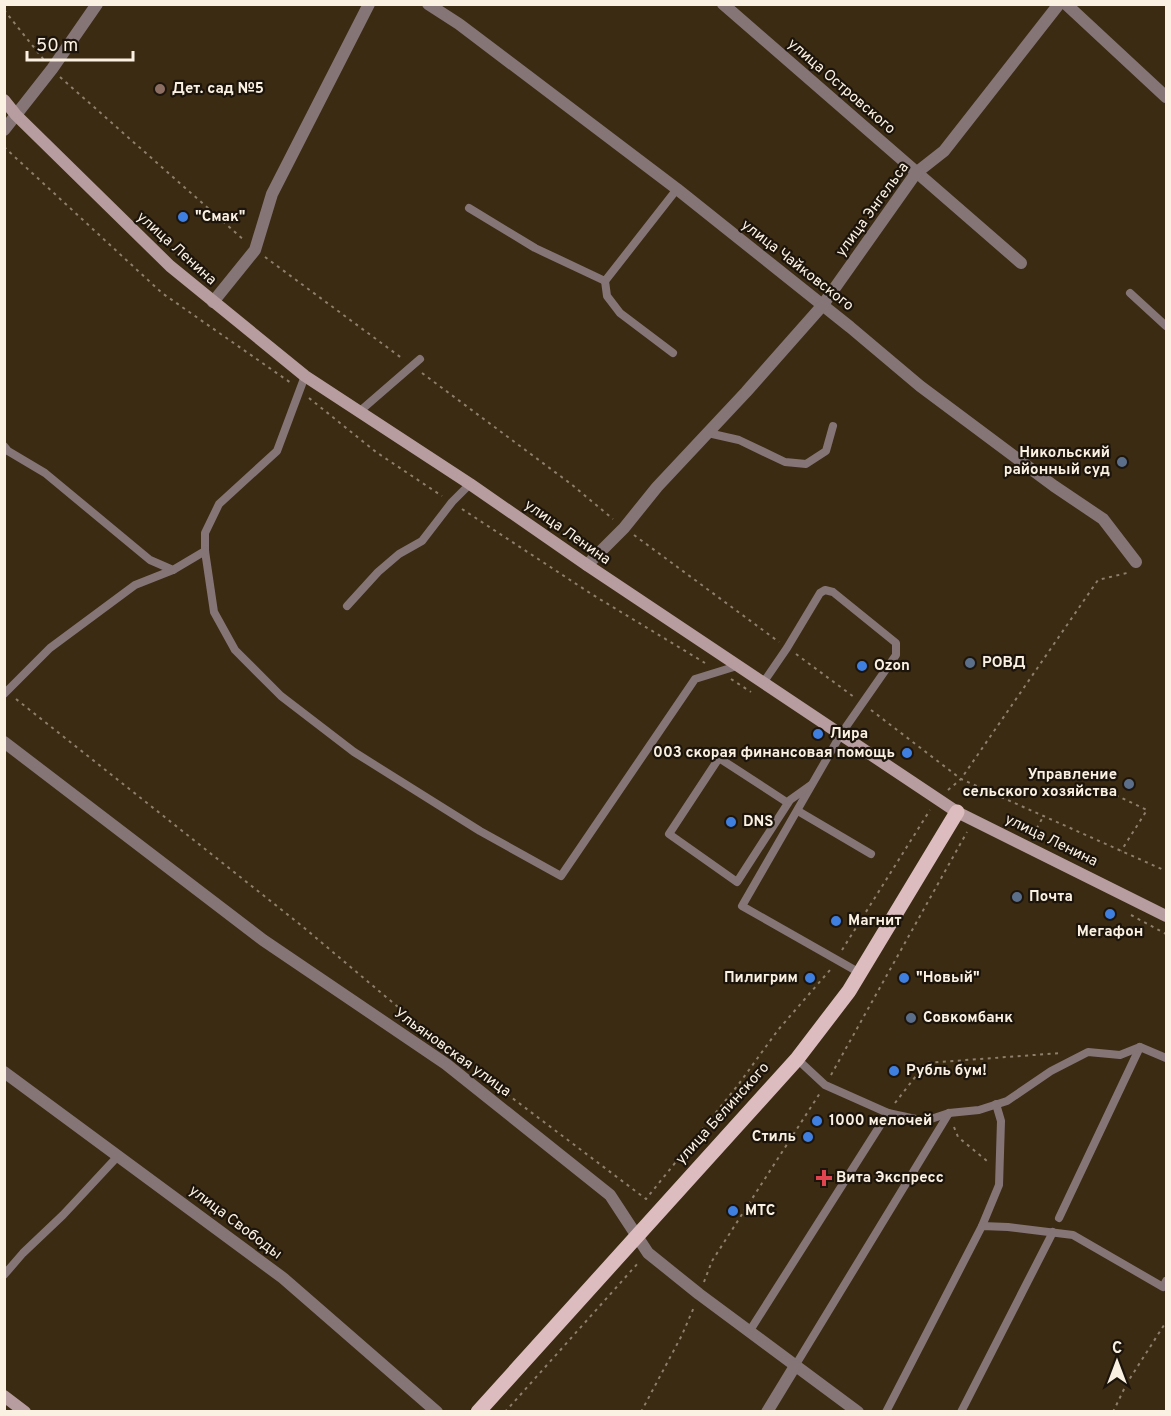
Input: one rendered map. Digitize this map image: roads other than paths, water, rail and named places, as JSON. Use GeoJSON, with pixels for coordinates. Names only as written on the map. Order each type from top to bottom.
{"type":"FeatureCollection","features":[{"type":"Feature","properties":{"kind":"main road","name":"улица Ленина"},"geometry":{"type":"LineString","coordinates":[[4,100],[16,115],[170,266],[305,376],[470,484],[841,734],[935,804],[957,812],[1167,916]]}},
{"type":"Feature","properties":{"kind":"main road","name":"улица Белинского"},"geometry":{"type":"LineString","coordinates":[[478,1412],[797,1059],[849,991],[957,812]]}},
{"type":"Feature","properties":{"kind":"main road"},"geometry":{"type":"LineString","coordinates":[[4,1396],[24,1412]]}},
{"type":"Feature","properties":{"kind":"street"},"geometry":{"type":"LineString","coordinates":[[4,130],[52,69],[97,4]]}},
{"type":"Feature","properties":{"kind":"street"},"geometry":{"type":"LineString","coordinates":[[213,302],[255,250],[272,194],[369,4]]}},
{"type":"Feature","properties":{"kind":"street","name":"улица Чайковского"},"geometry":{"type":"LineString","coordinates":[[428,4],[459,24],[677,189],[920,386],[1054,486],[1103,519],[1136,562]]}},
{"type":"Feature","properties":{"kind":"street","name":"улица Островского"},"geometry":{"type":"LineString","coordinates":[[723,4],[1021,263]]}},
{"type":"Feature","properties":{"kind":"street","name":"улица Энгельса"},"geometry":{"type":"LineString","coordinates":[[587,565],[624,528],[657,487],[822,306],[916,173],[944,151],[1059,4]]}},
{"type":"Feature","properties":{"kind":"street"},"geometry":{"type":"LineString","coordinates":[[1066,4],[1167,97]]}},
{"type":"Feature","properties":{"kind":"street","name":"Ульяновская улица"},"geometry":{"type":"LineString","coordinates":[[4,742],[263,940],[446,1064],[610,1195],[648,1253],[749,1332],[858,1412]]}},
{"type":"Feature","properties":{"kind":"street","name":"улица Свободы"},"geometry":{"type":"LineString","coordinates":[[4,1072],[283,1278],[437,1412]]}},
{"type":"Feature","properties":{"kind":"street"},"geometry":{"type":"LineString","coordinates":[[767,1412],[795,1366]]}},
{"type":"Feature","properties":{"kind":"lane"},"geometry":{"type":"LineString","coordinates":[[673,353],[620,313],[607,296],[605,281],[677,189]]}},
{"type":"Feature","properties":{"kind":"lane"},"geometry":{"type":"LineString","coordinates":[[469,208],[535,248],[605,281]]}},
{"type":"Feature","properties":{"kind":"lane"},"geometry":{"type":"LineString","coordinates":[[1130,292],[1167,326]]}},
{"type":"Feature","properties":{"kind":"lane"},"geometry":{"type":"LineString","coordinates":[[360,411],[420,359]]}},
{"type":"Feature","properties":{"kind":"lane"},"geometry":{"type":"LineString","coordinates":[[305,376],[277,451],[219,504],[205,533],[205,551],[214,612],[235,650],[281,696],[354,752],[480,831],[561,876],[695,679],[737,666]]}},
{"type":"Feature","properties":{"kind":"lane"},"geometry":{"type":"LineString","coordinates":[[708,433],[739,440],[785,462],[806,464],[826,451],[833,426]]}},
{"type":"Feature","properties":{"kind":"lane"},"geometry":{"type":"LineString","coordinates":[[4,446],[8,451],[45,473],[150,560],[173,570]]}},
{"type":"Feature","properties":{"kind":"lane"},"geometry":{"type":"LineString","coordinates":[[347,606],[378,572],[399,554],[422,541],[452,502],[470,484]]}},
{"type":"Feature","properties":{"kind":"lane"},"geometry":{"type":"LineString","coordinates":[[5,693],[50,648],[135,585],[173,570],[205,551]]}},
{"type":"Feature","properties":{"kind":"lane"},"geometry":{"type":"LineString","coordinates":[[763,683],[820,593],[827,590],[833,592],[896,643],[896,655],[841,734],[742,906],[860,973]]}},
{"type":"Feature","properties":{"kind":"lane"},"geometry":{"type":"LineString","coordinates":[[788,803],[719,758],[669,834],[737,882],[788,803],[814,783]]}},
{"type":"Feature","properties":{"kind":"lane"},"geometry":{"type":"LineString","coordinates":[[798,811],[871,854]]}},
{"type":"Feature","properties":{"kind":"lane"},"geometry":{"type":"LineString","coordinates":[[797,1059],[825,1085],[888,1113],[925,1121],[949,1113],[979,1110],[1007,1101],[1051,1071],[1088,1052],[1120,1055],[1140,1047],[1167,1058]]}},
{"type":"Feature","properties":{"kind":"lane"},"geometry":{"type":"LineString","coordinates":[[1059,1218],[1140,1047]]}},
{"type":"Feature","properties":{"kind":"lane"},"geometry":{"type":"LineString","coordinates":[[886,1412],[982,1226],[999,1185],[1001,1121],[996,1104]]}},
{"type":"Feature","properties":{"kind":"lane"},"geometry":{"type":"LineString","coordinates":[[749,1332],[888,1113]]}},
{"type":"Feature","properties":{"kind":"lane"},"geometry":{"type":"LineString","coordinates":[[795,1366],[949,1113]]}},
{"type":"Feature","properties":{"kind":"lane"},"geometry":{"type":"LineString","coordinates":[[4,1275],[118,1156]]}},
{"type":"Feature","properties":{"kind":"lane"},"geometry":{"type":"LineString","coordinates":[[982,1226],[1073,1235],[1163,1287],[1167,1281]]}},
{"type":"Feature","properties":{"kind":"lane"},"geometry":{"type":"LineString","coordinates":[[962,1412],[1053,1232]]}},
{"type":"Feature","properties":{"kind":"place","name":"Дет. сад №5"},"geometry":{"type":"Point","coordinates":[160,89]}},
{"type":"Feature","properties":{"kind":"place","name":"\"Смак\""},"geometry":{"type":"Point","coordinates":[183,217]}},
{"type":"Feature","properties":{"kind":"place","name":"Никольский районный суд"},"geometry":{"type":"Point","coordinates":[1122,462]}},
{"type":"Feature","properties":{"kind":"place","name":"РОВД"},"geometry":{"type":"Point","coordinates":[970,663]}},
{"type":"Feature","properties":{"kind":"place","name":"Ozon"},"geometry":{"type":"Point","coordinates":[862,666]}},
{"type":"Feature","properties":{"kind":"place","name":"Лира"},"geometry":{"type":"Point","coordinates":[818,734]}},
{"type":"Feature","properties":{"kind":"place","name":"003 скорая финансовая помощь"},"geometry":{"type":"Point","coordinates":[907,753]}},
{"type":"Feature","properties":{"kind":"place","name":"Управление сельского хозяйства"},"geometry":{"type":"Point","coordinates":[1129,784]}},
{"type":"Feature","properties":{"kind":"place","name":"DNS"},"geometry":{"type":"Point","coordinates":[731,822]}},
{"type":"Feature","properties":{"kind":"place","name":"Почта"},"geometry":{"type":"Point","coordinates":[1017,897]}},
{"type":"Feature","properties":{"kind":"place","name":"Мегафон"},"geometry":{"type":"Point","coordinates":[1110,914]}},
{"type":"Feature","properties":{"kind":"place","name":"Магнит"},"geometry":{"type":"Point","coordinates":[836,921]}},
{"type":"Feature","properties":{"kind":"place","name":"Пилигрим"},"geometry":{"type":"Point","coordinates":[810,978]}},
{"type":"Feature","properties":{"kind":"place","name":"\"Новый\""},"geometry":{"type":"Point","coordinates":[904,978]}},
{"type":"Feature","properties":{"kind":"place","name":"Совкомбанк"},"geometry":{"type":"Point","coordinates":[911,1018]}},
{"type":"Feature","properties":{"kind":"place","name":"Рубль бум!"},"geometry":{"type":"Point","coordinates":[894,1071]}},
{"type":"Feature","properties":{"kind":"place","name":"1000 мелочей"},"geometry":{"type":"Point","coordinates":[817,1121]}},
{"type":"Feature","properties":{"kind":"place","name":"Стиль"},"geometry":{"type":"Point","coordinates":[808,1137]}},
{"type":"Feature","properties":{"kind":"place","name":"Вита Экспресс"},"geometry":{"type":"Point","coordinates":[824,1178]}},
{"type":"Feature","properties":{"kind":"place","name":"МТС"},"geometry":{"type":"Point","coordinates":[733,1211]}}]}
